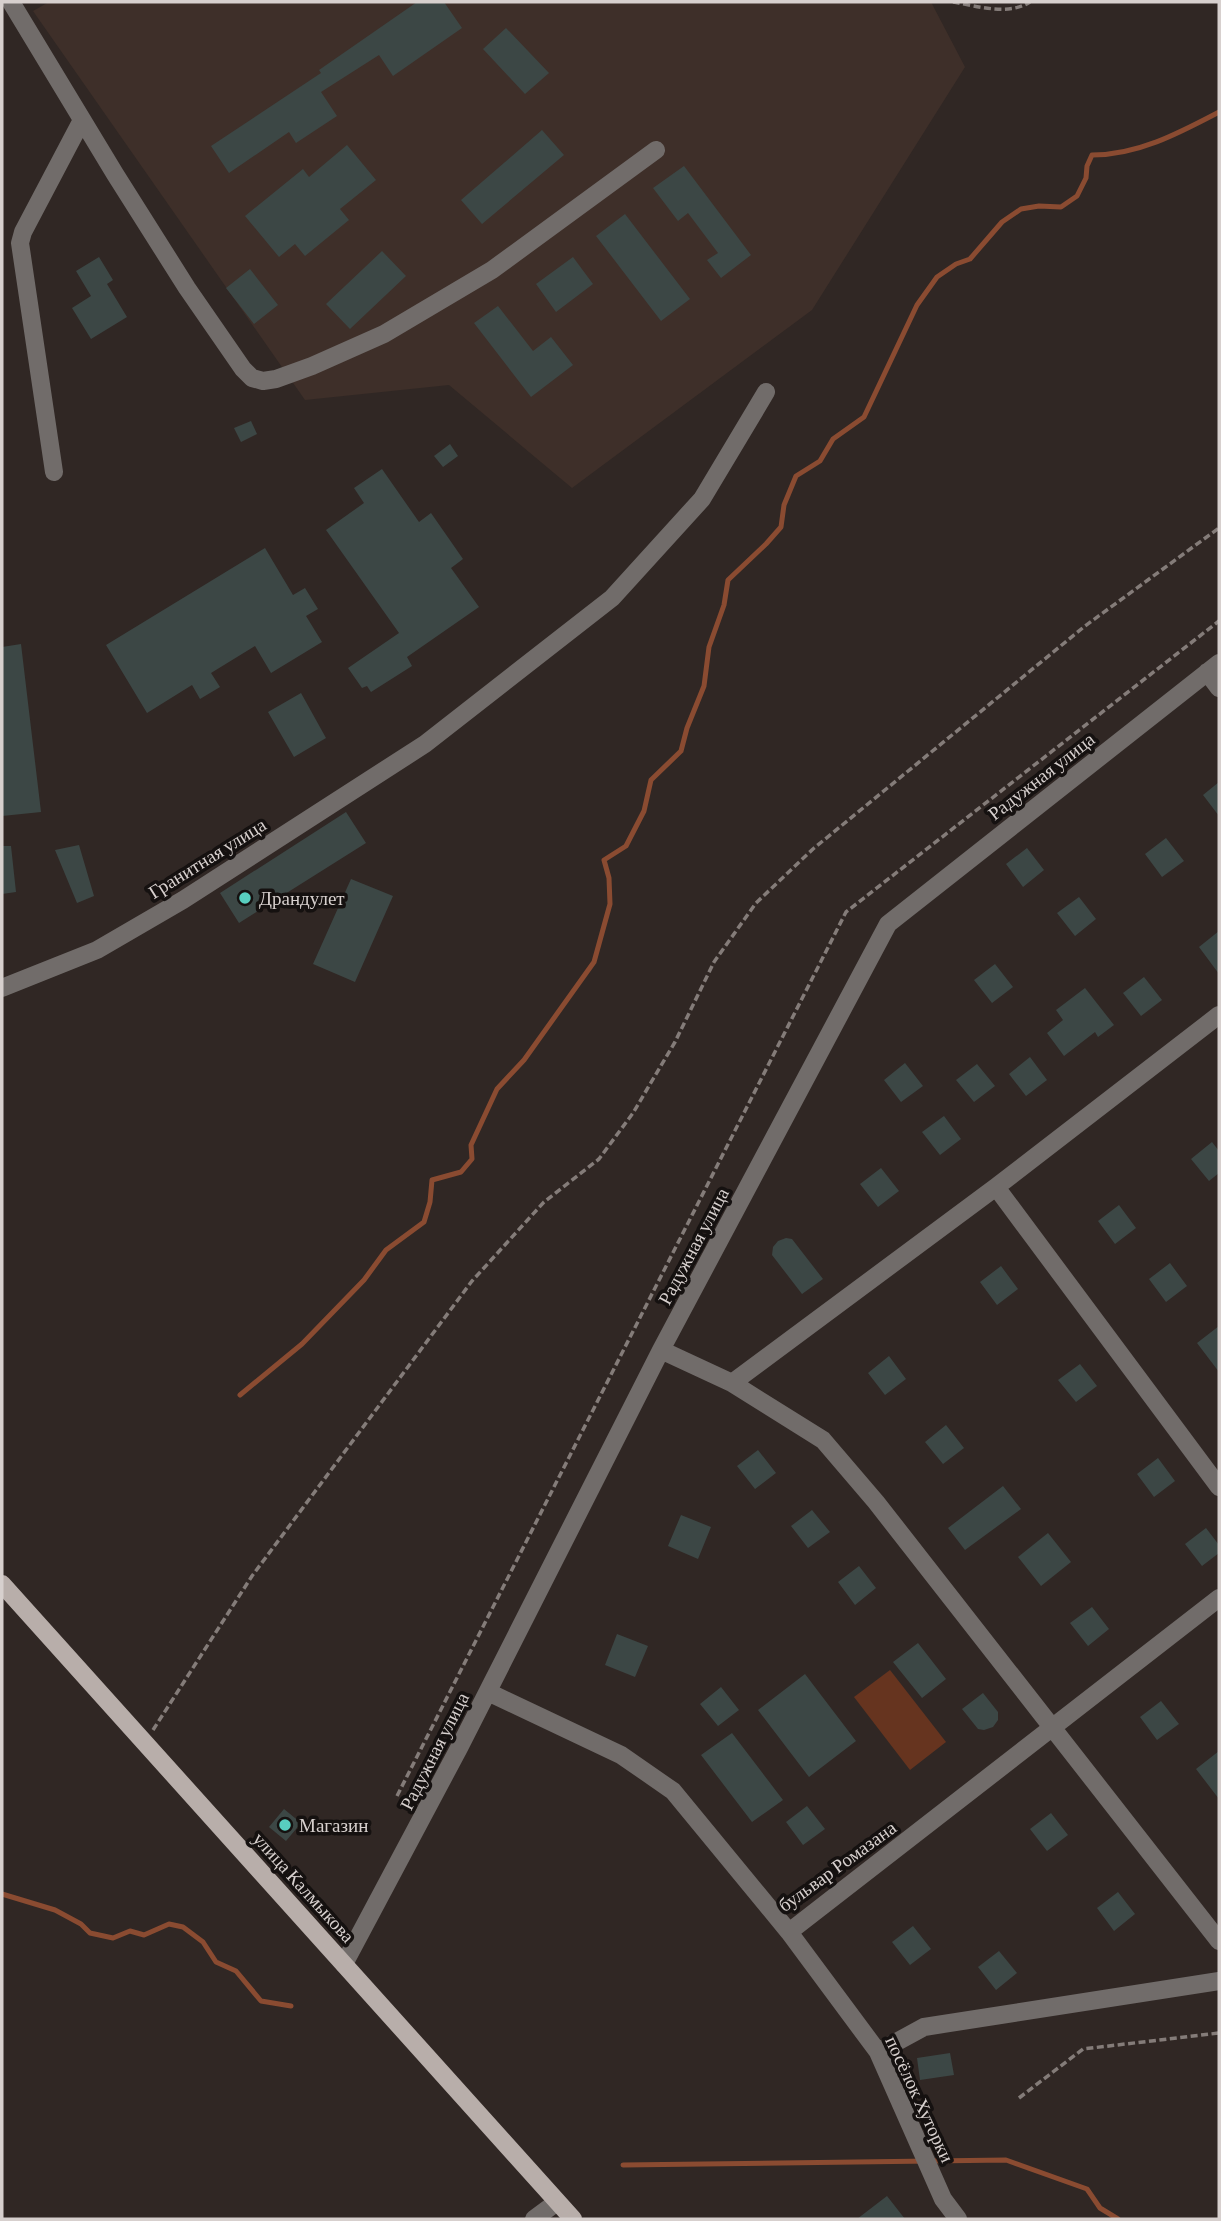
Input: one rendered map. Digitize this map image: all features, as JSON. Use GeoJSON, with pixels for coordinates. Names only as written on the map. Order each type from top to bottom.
{"type":"FeatureCollection","features":[{"type":"Feature","properties":{"kind":"main road","name":"улица Калмыкова"},"geometry":{"type":"LineString","coordinates":[[2,1584],[573,2219]]}},
{"type":"Feature","properties":{"kind":"street"},"geometry":{"type":"LineString","coordinates":[[11,2],[187,288],[243,369],[252,377],[263,381],[312,366],[384,334],[492,270],[656,150]]}},
{"type":"Feature","properties":{"kind":"street"},"geometry":{"type":"LineString","coordinates":[[54,472],[20,243],[23,232],[82,120]]}},
{"type":"Feature","properties":{"kind":"street","name":"Гранитная улица"},"geometry":{"type":"LineString","coordinates":[[2,988],[97,950],[183,900],[425,744],[612,598],[702,499],[766,392]]}},
{"type":"Feature","properties":{"kind":"street"},"geometry":{"type":"LineString","coordinates":[[1213,668],[1219,688]]}},
{"type":"Feature","properties":{"kind":"street","name":"Радужная улица"},"geometry":{"type":"LineString","coordinates":[[344,1964],[396,1871],[661,1350],[888,924],[1213,668]]}},
{"type":"Feature","properties":{"kind":"street"},"geometry":{"type":"LineString","coordinates":[[732,1383],[996,1187],[1219,1015]]}},
{"type":"Feature","properties":{"kind":"street"},"geometry":{"type":"LineString","coordinates":[[996,1187],[1219,1488]]}},
{"type":"Feature","properties":{"kind":"street"},"geometry":{"type":"LineString","coordinates":[[661,1350],[732,1383],[823,1440],[876,1502],[1054,1726],[1219,1941]]}},
{"type":"Feature","properties":{"kind":"street","name":"бульвар Ромазана"},"geometry":{"type":"LineString","coordinates":[[488,1692],[621,1755],[673,1791],[789,1932],[1219,1598]]}},
{"type":"Feature","properties":{"kind":"street","name":"посёлок Хуторки"},"geometry":{"type":"LineString","coordinates":[[789,1932],[878,2052],[943,2199],[958,2219]]}},
{"type":"Feature","properties":{"kind":"street"},"geometry":{"type":"LineString","coordinates":[[878,2052],[924,2027],[1219,1981]]}},
{"type":"Feature","properties":{"kind":"street"},"geometry":{"type":"LineString","coordinates":[[534,2219],[558,2202]]}},
{"type":"Feature","properties":{"kind":"path"},"geometry":{"type":"LineString","coordinates":[[953,2],[1019,9],[1030,2]]}},
{"type":"Feature","properties":{"kind":"path"},"geometry":{"type":"LineString","coordinates":[[144,1743],[252,1576],[472,1281],[544,1202],[598,1160],[633,1113],[675,1042],[714,962],[756,903],[813,849],[1085,626],[1219,528]]}},
{"type":"Feature","properties":{"kind":"path"},"geometry":{"type":"LineString","coordinates":[[1019,2098],[1083,2049],[1219,2033]]}},
{"type":"Feature","properties":{"kind":"shaded area"},"geometry":{"type":"Polygon","coordinates":[[[49,2],[931,2],[965,67],[812,310],[572,488],[449,385],[305,400],[33,11],[49,2]]]}},
{"type":"Feature","properties":{"kind":"shaded area"},"geometry":{"type":"Polygon","coordinates":[[[890,1670],[946,1742],[910,1770],[854,1697],[890,1670]]]}},
{"type":"Feature","properties":{"kind":"building"},"geometry":{"type":"Polygon","coordinates":[[[417,2],[444,2],[462,28],[393,76],[379,55],[321,92],[337,116],[296,143],[289,132],[229,173],[211,146],[321,73],[319,70],[417,2]]]}},
{"type":"Feature","properties":{"kind":"building"},"geometry":{"type":"Polygon","coordinates":[[[506,28],[549,73],[525,94],[483,49],[506,28]]]}},
{"type":"Feature","properties":{"kind":"building"},"geometry":{"type":"Polygon","coordinates":[[[542,130],[564,155],[482,224],[461,200],[542,130]]]}},
{"type":"Feature","properties":{"kind":"building"},"geometry":{"type":"Polygon","coordinates":[[[347,145],[376,180],[340,209],[349,220],[305,256],[295,244],[279,257],[245,216],[303,169],[309,177],[347,145]]]}},
{"type":"Feature","properties":{"kind":"building"},"geometry":{"type":"Polygon","coordinates":[[[684,166],[751,255],[721,278],[707,260],[718,253],[688,213],[678,221],[653,188],[684,166]]]}},
{"type":"Feature","properties":{"kind":"building"},"geometry":{"type":"Polygon","coordinates":[[[625,214],[690,299],[661,321],[596,236],[625,214]]]}},
{"type":"Feature","properties":{"kind":"building"},"geometry":{"type":"Polygon","coordinates":[[[382,251],[406,276],[350,329],[326,304],[382,251]]]}},
{"type":"Feature","properties":{"kind":"building"},"geometry":{"type":"Polygon","coordinates":[[[99,257],[113,280],[107,284],[127,317],[91,339],[72,308],[91,296],[76,271],[99,257]]]}},
{"type":"Feature","properties":{"kind":"building"},"geometry":{"type":"Polygon","coordinates":[[[573,257],[593,284],[556,312],[536,284],[573,257]]]}},
{"type":"Feature","properties":{"kind":"building"},"geometry":{"type":"Polygon","coordinates":[[[250,269],[278,305],[254,324],[226,288],[250,269]]]}},
{"type":"Feature","properties":{"kind":"building"},"geometry":{"type":"Polygon","coordinates":[[[498,306],[533,351],[551,337],[573,365],[531,397],[474,323],[498,306]]]}},
{"type":"Feature","properties":{"kind":"building"},"geometry":{"type":"Polygon","coordinates":[[[251,421],[257,434],[241,442],[234,428],[251,421]]]}},
{"type":"Feature","properties":{"kind":"building"},"geometry":{"type":"Polygon","coordinates":[[[450,444],[458,456],[443,467],[434,456],[450,444]]]}},
{"type":"Feature","properties":{"kind":"building"},"geometry":{"type":"Polygon","coordinates":[[[382,469],[419,522],[431,513],[463,559],[451,568],[479,607],[407,657],[412,666],[371,692],[367,686],[362,688],[348,668],[399,633],[326,530],[364,503],[354,488],[382,469]]]}},
{"type":"Feature","properties":{"kind":"building"},"geometry":{"type":"Polygon","coordinates":[[[265,548],[293,595],[305,588],[318,609],[306,616],[322,642],[271,673],[255,646],[211,673],[220,687],[200,699],[192,685],[147,713],[106,645],[265,548]]]}},
{"type":"Feature","properties":{"kind":"building"},"geometry":{"type":"Polygon","coordinates":[[[21,644],[41,812],[2,816],[2,647],[21,644]]]}},
{"type":"Feature","properties":{"kind":"building"},"geometry":{"type":"Polygon","coordinates":[[[301,693],[326,738],[294,757],[268,712],[301,693]]]}},
{"type":"Feature","properties":{"kind":"building"},"geometry":{"type":"Polygon","coordinates":[[[1219,782],[1219,816],[1203,795],[1219,782]]]}},
{"type":"Feature","properties":{"kind":"building"},"geometry":{"type":"Polygon","coordinates":[[[346,812],[366,843],[239,923],[220,893],[346,812]]]}},
{"type":"Feature","properties":{"kind":"building"},"geometry":{"type":"Polygon","coordinates":[[[1166,838],[1184,861],[1162,877],[1145,854],[1166,838]]]}},
{"type":"Feature","properties":{"kind":"building"},"geometry":{"type":"Polygon","coordinates":[[[79,845],[94,896],[77,903],[55,850],[79,845]]]}},
{"type":"Feature","properties":{"kind":"building"},"geometry":{"type":"Polygon","coordinates":[[[2,846],[11,846],[16,892],[2,894],[2,846]]]}},
{"type":"Feature","properties":{"kind":"building"},"geometry":{"type":"Polygon","coordinates":[[[1027,848],[1044,870],[1023,887],[1006,864],[1027,848]]]}},
{"type":"Feature","properties":{"kind":"building"},"geometry":{"type":"Polygon","coordinates":[[[351,879],[393,896],[355,982],[313,964],[351,879]]]}},
{"type":"Feature","properties":{"kind":"building"},"geometry":{"type":"Polygon","coordinates":[[[1079,897],[1096,919],[1075,936],[1057,913],[1079,897]]]}},
{"type":"Feature","properties":{"kind":"building"},"geometry":{"type":"Polygon","coordinates":[[[1219,931],[1219,974],[1199,947],[1219,931]]]}},
{"type":"Feature","properties":{"kind":"building"},"geometry":{"type":"Polygon","coordinates":[[[995,964],[1013,987],[992,1003],[974,980],[995,964]]]}},
{"type":"Feature","properties":{"kind":"building"},"geometry":{"type":"Polygon","coordinates":[[[1144,977],[1162,1000],[1141,1016],[1123,993],[1144,977]]]}},
{"type":"Feature","properties":{"kind":"building"},"geometry":{"type":"Polygon","coordinates":[[[1085,988],[1114,1025],[1098,1037],[1095,1032],[1064,1056],[1047,1033],[1063,1020],[1056,1010],[1085,988]]]}},
{"type":"Feature","properties":{"kind":"building"},"geometry":{"type":"Polygon","coordinates":[[[1030,1057],[1047,1080],[1026,1096],[1009,1074],[1030,1057]]]}},
{"type":"Feature","properties":{"kind":"building"},"geometry":{"type":"Polygon","coordinates":[[[905,1063],[923,1086],[901,1102],[884,1080],[905,1063]]]}},
{"type":"Feature","properties":{"kind":"building"},"geometry":{"type":"Polygon","coordinates":[[[977,1064],[995,1086],[974,1102],[956,1080],[977,1064]]]}},
{"type":"Feature","properties":{"kind":"building"},"geometry":{"type":"Polygon","coordinates":[[[944,1116],[961,1139],[940,1155],[922,1132],[944,1116]]]}},
{"type":"Feature","properties":{"kind":"building"},"geometry":{"type":"Polygon","coordinates":[[[1212,1142],[1219,1151],[1219,1173],[1209,1181],[1191,1159],[1212,1142]]]}},
{"type":"Feature","properties":{"kind":"building"},"geometry":{"type":"Polygon","coordinates":[[[881,1168],[899,1191],[878,1207],[860,1184],[881,1168]]]}},
{"type":"Feature","properties":{"kind":"building"},"geometry":{"type":"Polygon","coordinates":[[[1119,1205],[1136,1228],[1115,1244],[1098,1221],[1119,1205]]]}},
{"type":"Feature","properties":{"kind":"building"},"geometry":{"type":"Polygon","coordinates":[[[786,1238],[792,1239],[823,1279],[802,1294],[772,1255],[773,1247],[786,1238]]]}},
{"type":"Feature","properties":{"kind":"building"},"geometry":{"type":"Polygon","coordinates":[[[1170,1263],[1187,1286],[1166,1302],[1149,1279],[1170,1263]]]}},
{"type":"Feature","properties":{"kind":"building"},"geometry":{"type":"Polygon","coordinates":[[[1001,1266],[1018,1289],[997,1305],[980,1282],[1001,1266]]]}},
{"type":"Feature","properties":{"kind":"building"},"geometry":{"type":"Polygon","coordinates":[[[1219,1326],[1219,1372],[1197,1343],[1219,1326]]]}},
{"type":"Feature","properties":{"kind":"building"},"geometry":{"type":"Polygon","coordinates":[[[889,1356],[906,1379],[885,1395],[868,1373],[889,1356]]]}},
{"type":"Feature","properties":{"kind":"building"},"geometry":{"type":"Polygon","coordinates":[[[1080,1364],[1097,1386],[1076,1402],[1058,1380],[1080,1364]]]}},
{"type":"Feature","properties":{"kind":"building"},"geometry":{"type":"Polygon","coordinates":[[[946,1425],[964,1448],[943,1464],[925,1442],[946,1425]]]}},
{"type":"Feature","properties":{"kind":"building"},"geometry":{"type":"Polygon","coordinates":[[[758,1450],[776,1473],[755,1489],[737,1466],[758,1450]]]}},
{"type":"Feature","properties":{"kind":"building"},"geometry":{"type":"Polygon","coordinates":[[[1158,1458],[1175,1481],[1154,1497],[1137,1474],[1158,1458]]]}},
{"type":"Feature","properties":{"kind":"building"},"geometry":{"type":"Polygon","coordinates":[[[1003,1486],[1021,1509],[965,1550],[948,1528],[1003,1486]]]}},
{"type":"Feature","properties":{"kind":"building"},"geometry":{"type":"Polygon","coordinates":[[[812,1510],[830,1532],[808,1548],[791,1526],[812,1510]]]}},
{"type":"Feature","properties":{"kind":"building"},"geometry":{"type":"Polygon","coordinates":[[[681,1515],[711,1527],[698,1559],[668,1546],[681,1515]]]}},
{"type":"Feature","properties":{"kind":"building"},"geometry":{"type":"Polygon","coordinates":[[[1206,1528],[1219,1545],[1219,1553],[1202,1566],[1185,1544],[1206,1528]]]}},
{"type":"Feature","properties":{"kind":"building"},"geometry":{"type":"Polygon","coordinates":[[[1048,1533],[1071,1562],[1041,1586],[1018,1557],[1048,1533]]]}},
{"type":"Feature","properties":{"kind":"building"},"geometry":{"type":"Polygon","coordinates":[[[859,1566],[876,1588],[855,1605],[838,1582],[859,1566]]]}},
{"type":"Feature","properties":{"kind":"building"},"geometry":{"type":"Polygon","coordinates":[[[1092,1607],[1109,1629],[1088,1646],[1070,1623],[1092,1607]]]}},
{"type":"Feature","properties":{"kind":"building"},"geometry":{"type":"Polygon","coordinates":[[[617,1634],[648,1646],[635,1677],[605,1665],[617,1634]]]}},
{"type":"Feature","properties":{"kind":"building"},"geometry":{"type":"Polygon","coordinates":[[[918,1643],[946,1679],[922,1698],[893,1662],[918,1643]]]}},
{"type":"Feature","properties":{"kind":"building"},"geometry":{"type":"Polygon","coordinates":[[[805,1674],[856,1741],[809,1777],[758,1710],[805,1674]]]}},
{"type":"Feature","properties":{"kind":"building"},"geometry":{"type":"Polygon","coordinates":[[[721,1687],[739,1710],[718,1726],[700,1704],[721,1687]]]}},
{"type":"Feature","properties":{"kind":"building"},"geometry":{"type":"Polygon","coordinates":[[[983,1693],[998,1712],[998,1720],[993,1727],[984,1730],[978,1729],[962,1709],[983,1693]]]}},
{"type":"Feature","properties":{"kind":"building"},"geometry":{"type":"Polygon","coordinates":[[[1161,1701],[1179,1724],[1157,1740],[1140,1717],[1161,1701]]]}},
{"type":"Feature","properties":{"kind":"building"},"geometry":{"type":"Polygon","coordinates":[[[732,1733],[783,1800],[752,1822],[701,1755],[732,1733]]]}},
{"type":"Feature","properties":{"kind":"building"},"geometry":{"type":"Polygon","coordinates":[[[1219,1751],[1219,1799],[1196,1769],[1219,1751]]]}},
{"type":"Feature","properties":{"kind":"building"},"geometry":{"type":"Polygon","coordinates":[[[807,1806],[825,1829],[803,1845],[786,1822],[807,1806]]]}},
{"type":"Feature","properties":{"kind":"building"},"geometry":{"type":"Polygon","coordinates":[[[284,1809],[301,1823],[286,1841],[269,1827],[284,1809]]]}},
{"type":"Feature","properties":{"kind":"building"},"geometry":{"type":"Polygon","coordinates":[[[1051,1813],[1068,1835],[1047,1851],[1030,1829],[1051,1813]]]}},
{"type":"Feature","properties":{"kind":"building"},"geometry":{"type":"Polygon","coordinates":[[[1118,1892],[1135,1914],[1114,1931],[1097,1908],[1118,1892]]]}},
{"type":"Feature","properties":{"kind":"building"},"geometry":{"type":"Polygon","coordinates":[[[913,1926],[931,1949],[910,1965],[892,1942],[913,1926]]]}},
{"type":"Feature","properties":{"kind":"building"},"geometry":{"type":"Polygon","coordinates":[[[999,1951],[1017,1973],[996,1990],[978,1967],[999,1951]]]}},
{"type":"Feature","properties":{"kind":"building"},"geometry":{"type":"Polygon","coordinates":[[[950,2053],[954,2075],[920,2080],[917,2058],[950,2053]]]}},
{"type":"Feature","properties":{"kind":"building"},"geometry":{"type":"Polygon","coordinates":[[[887,2196],[905,2219],[857,2219],[887,2196]]]}},
{"type":"Feature","properties":{"kind":"waterway"},"geometry":{"type":"LineString","coordinates":[[240,1395],[302,1344],[364,1280],[386,1250],[424,1222],[430,1202],[432,1180],[461,1172],[472,1159],[471,1145],[497,1089],[524,1060],[594,962],[610,904],[609,878],[604,860],[626,846],[644,811],[651,780],[681,751],[704,686],[709,647],[724,605],[728,580],[781,527],[784,505],[796,476],[820,461],[833,439],[864,417],[917,305],[937,277],[956,264],[970,259],[1002,222],[1021,209],[1061,207],[1077,196],[1086,178],[1092,155],[1142,147],[1219,112]]}},
{"type":"Feature","properties":{"kind":"waterway"},"geometry":{"type":"LineString","coordinates":[[2,1894],[55,1910],[81,1924],[90,1933],[113,1938],[130,1931],[144,1935],[169,1924],[183,1927],[203,1942],[216,1962],[236,1971],[261,2001],[291,2006]]}},
{"type":"Feature","properties":{"kind":"waterway"},"geometry":{"type":"LineString","coordinates":[[623,2165],[1006,2160],[1087,2189],[1100,2208],[1118,2219]]}},
{"type":"Feature","properties":{"kind":"place","name":"Драндулет"},"geometry":{"type":"Point","coordinates":[245,898]}},
{"type":"Feature","properties":{"kind":"place","name":"Магазин"},"geometry":{"type":"Point","coordinates":[285,1825]}}]}
